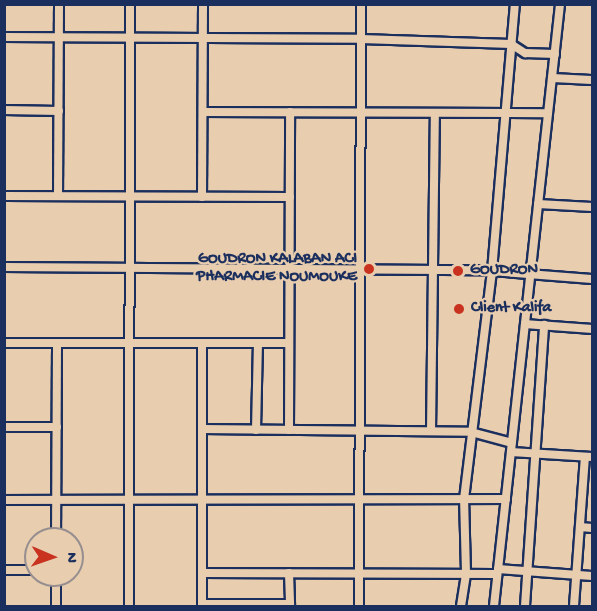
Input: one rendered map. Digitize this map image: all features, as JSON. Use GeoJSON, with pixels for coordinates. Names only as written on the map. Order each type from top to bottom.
{"type":"FeatureCollection","features":[{"type":"Feature","properties":{"kind":"street"},"geometry":{"type":"LineString","coordinates":[[58,196],[59,4]]}},
{"type":"Feature","properties":{"kind":"street"},"geometry":{"type":"LineString","coordinates":[[129,606],[130,4]]}},
{"type":"Feature","properties":{"kind":"street"},"geometry":{"type":"LineString","coordinates":[[202,197],[203,4]]}},
{"type":"Feature","properties":{"kind":"street"},"geometry":{"type":"LineString","coordinates":[[359,606],[361,4]]}},
{"type":"Feature","properties":{"kind":"street"},"geometry":{"type":"LineString","coordinates":[[461,606],[466,573],[464,500],[492,271],[515,4]]}},
{"type":"Feature","properties":{"kind":"street"},"geometry":{"type":"LineString","coordinates":[[494,606],[560,4]]}},
{"type":"Feature","properties":{"kind":"street"},"geometry":{"type":"LineString","coordinates":[[4,37],[361,39],[511,44],[525,53],[555,54]]}},
{"type":"Feature","properties":{"kind":"street"},"geometry":{"type":"LineString","coordinates":[[552,78],[592,80]]}},
{"type":"Feature","properties":{"kind":"street"},"geometry":{"type":"LineString","coordinates":[[4,110],[59,111]]}},
{"type":"Feature","properties":{"kind":"street"},"geometry":{"type":"LineString","coordinates":[[203,112],[548,113]]}},
{"type":"Feature","properties":{"kind":"street"},"geometry":{"type":"LineString","coordinates":[[289,430],[290,112]]}},
{"type":"Feature","properties":{"kind":"street"},"geometry":{"type":"LineString","coordinates":[[431,431],[435,270],[435,113]]}},
{"type":"Feature","properties":{"kind":"street"},"geometry":{"type":"LineString","coordinates":[[4,196],[290,197]]}},
{"type":"Feature","properties":{"kind":"street"},"geometry":{"type":"LineString","coordinates":[[538,204],[592,207]]}},
{"type":"Feature","properties":{"kind":"street"},"geometry":{"type":"LineString","coordinates":[[4,267],[492,271],[592,279]]}},
{"type":"Feature","properties":{"kind":"street"},"geometry":{"type":"LineString","coordinates":[[525,324],[592,329]]}},
{"type":"Feature","properties":{"kind":"street"},"geometry":{"type":"LineString","coordinates":[[525,606],[544,325]]}},
{"type":"Feature","properties":{"kind":"street"},"geometry":{"type":"LineString","coordinates":[[4,343],[289,343]]}},
{"type":"Feature","properties":{"kind":"street"},"geometry":{"type":"LineString","coordinates":[[56,527],[57,343]]}},
{"type":"Feature","properties":{"kind":"street"},"geometry":{"type":"LineString","coordinates":[[202,343],[202,605],[290,605],[290,573]]}},
{"type":"Feature","properties":{"kind":"street"},"geometry":{"type":"LineString","coordinates":[[256,430],[258,343]]}},
{"type":"Feature","properties":{"kind":"street"},"geometry":{"type":"LineString","coordinates":[[4,427],[57,428]]}},
{"type":"Feature","properties":{"kind":"street"},"geometry":{"type":"LineString","coordinates":[[202,429],[471,432],[511,448],[536,453],[589,457],[582,494],[574,606]]}},
{"type":"Feature","properties":{"kind":"street"},"geometry":{"type":"LineString","coordinates":[[582,494],[592,495]]}},
{"type":"Feature","properties":{"kind":"street"},"geometry":{"type":"LineString","coordinates":[[4,500],[506,499]]}},
{"type":"Feature","properties":{"kind":"street"},"geometry":{"type":"LineString","coordinates":[[580,527],[592,528]]}},
{"type":"Feature","properties":{"kind":"street"},"geometry":{"type":"LineString","coordinates":[[4,570],[24,570]]}},
{"type":"Feature","properties":{"kind":"street"},"geometry":{"type":"LineString","coordinates":[[202,573],[527,571],[592,576]]}},
{"type":"Feature","properties":{"kind":"street"},"geometry":{"type":"LineString","coordinates":[[56,587],[56,606]]}},
{"type":"Feature","properties":{"kind":"place","name":"GOUDRON KALABAN ACI PHARMACIE NOUMOUKE"},"geometry":{"type":"Point","coordinates":[369,269]}},
{"type":"Feature","properties":{"kind":"place","name":"GOUDRON"},"geometry":{"type":"Point","coordinates":[458,271]}},
{"type":"Feature","properties":{"kind":"place","name":"Client Kalifa"},"geometry":{"type":"Point","coordinates":[459,309]}}]}
